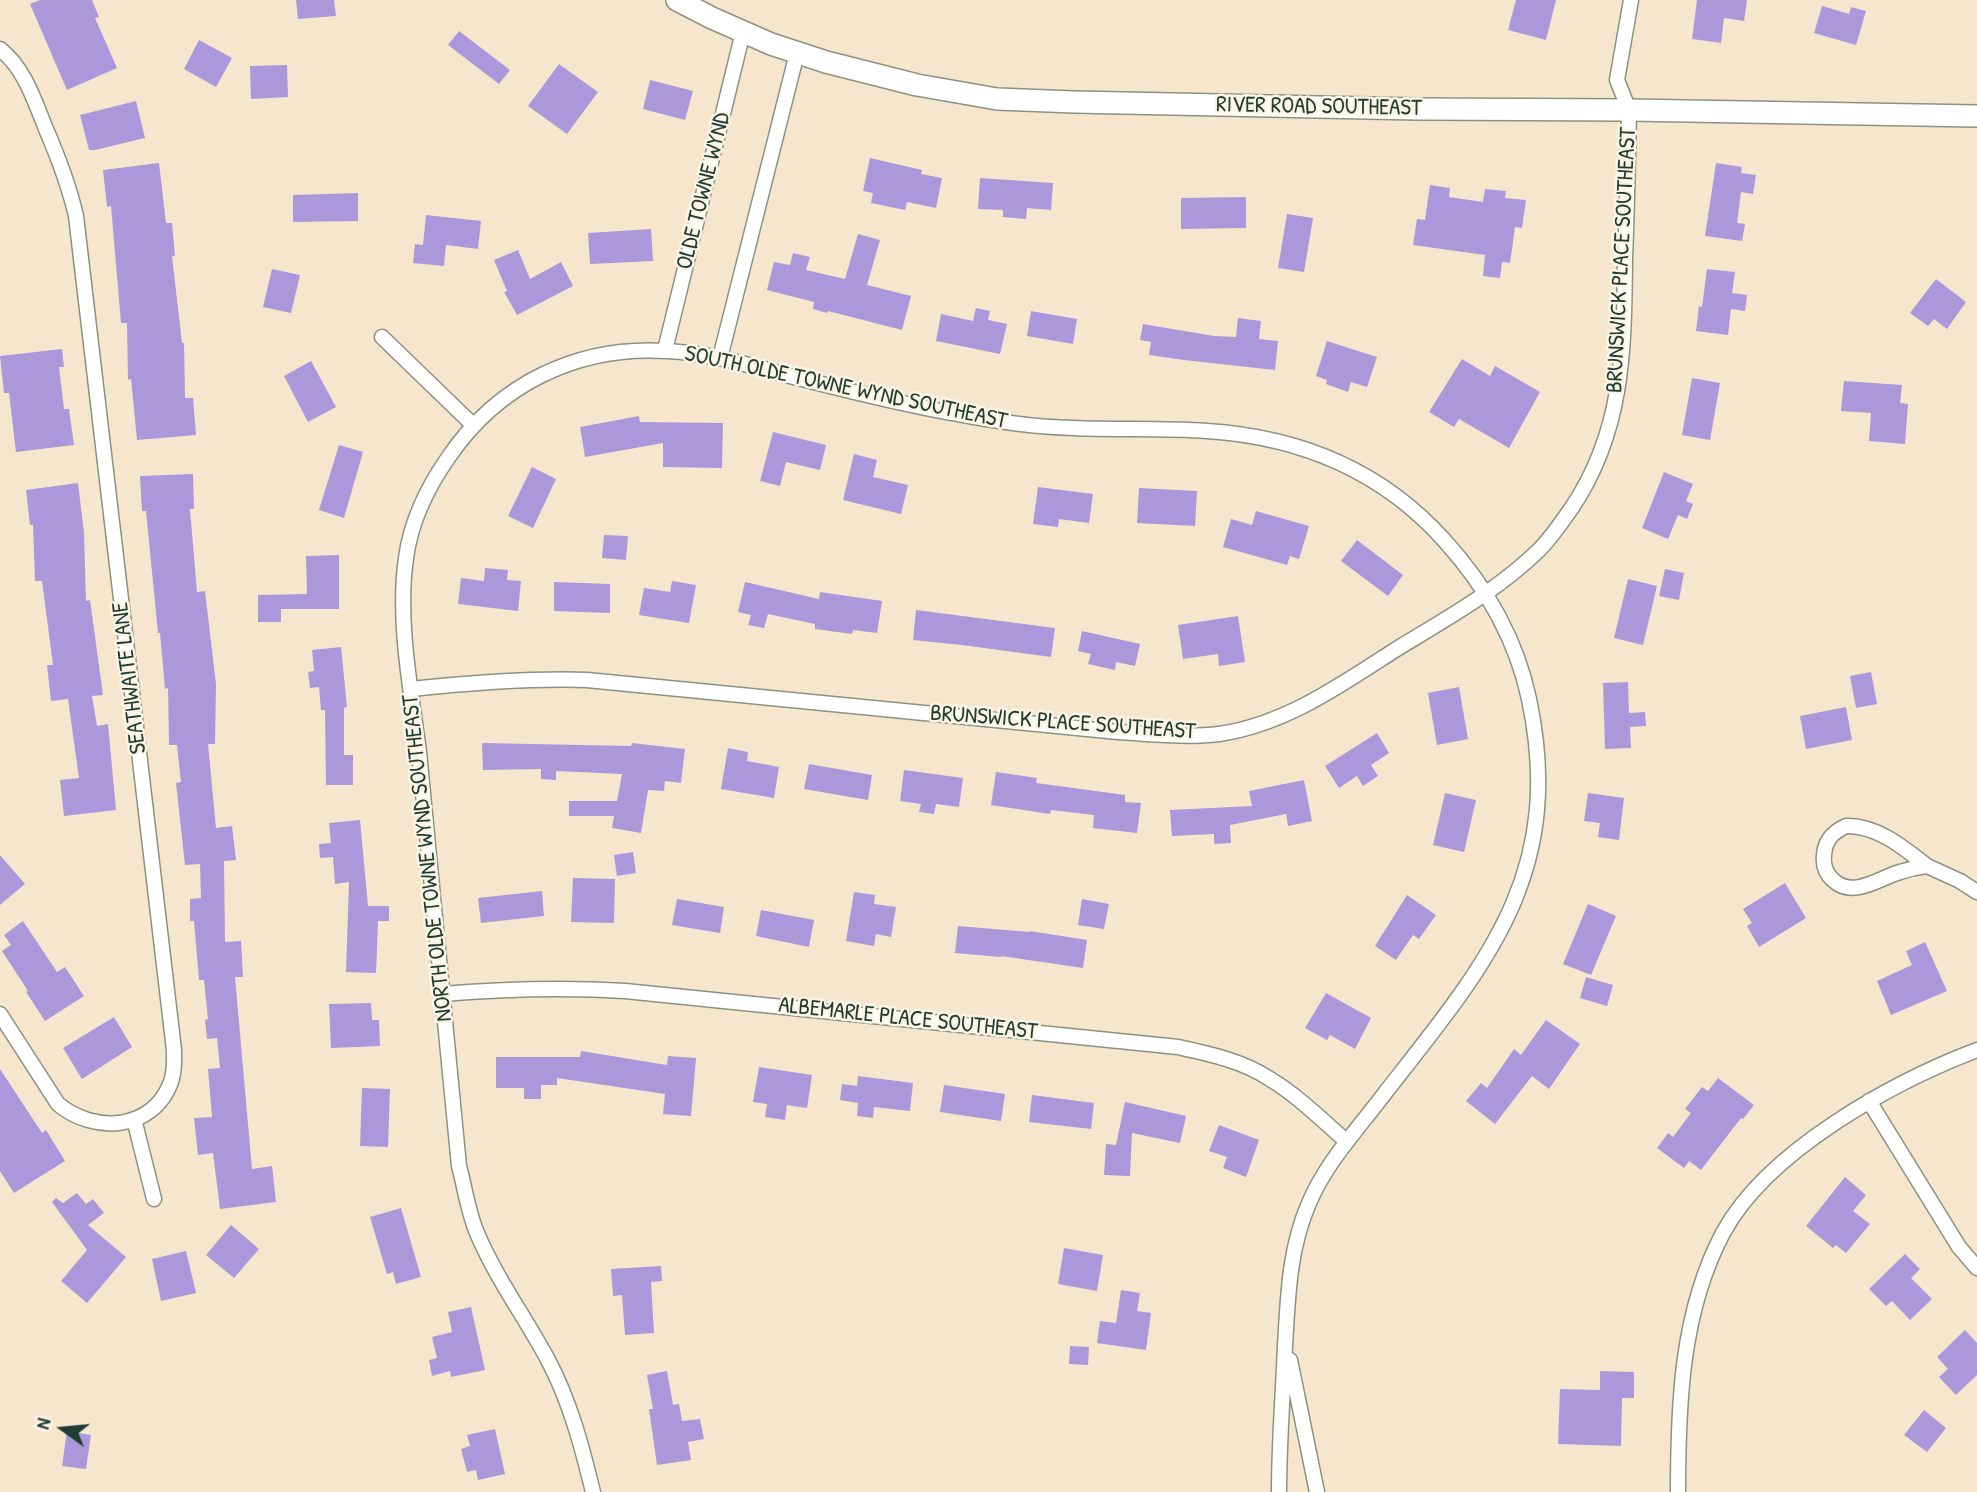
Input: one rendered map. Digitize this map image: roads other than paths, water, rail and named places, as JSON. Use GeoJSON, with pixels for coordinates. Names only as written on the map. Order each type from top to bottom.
{"type":"FeatureCollection","features":[{"type":"Feature","properties":{"kind":"main road","name":"RIVER ROAD SOUTHEAST"},"geometry":{"type":"LineString","coordinates":[[677,0],[743,33],[797,53],[873,75],[997,99],[1417,109],[1977,116]]}},
{"type":"Feature","properties":{"kind":"street"},"geometry":{"type":"LineString","coordinates":[[1629,110],[1617,80],[1631,0]]}},
{"type":"Feature","properties":{"kind":"street","name":"OLDE TOWNE WYND"},"geometry":{"type":"LineString","coordinates":[[665,350],[743,33]]}},
{"type":"Feature","properties":{"kind":"street","name":"SEATHWAITE LANE"},"geometry":{"type":"LineString","coordinates":[[0,49],[16,65],[27,82],[64,173],[78,230],[174,1050],[175,1067],[171,1082],[162,1100],[134,1119],[118,1123],[85,1120],[70,1114],[58,1104],[0,1014]]}},
{"type":"Feature","properties":{"kind":"street"},"geometry":{"type":"LineString","coordinates":[[720,358],[797,53]]}},
{"type":"Feature","properties":{"kind":"street","name":"BRUNSWICK PLACE SOUTHEAST"},"geometry":{"type":"LineString","coordinates":[[411,688],[552,679],[587,680],[1118,732],[1189,735],[1217,734],[1250,728],[1309,702],[1486,593],[1539,550],[1559,527],[1594,470],[1609,431],[1619,384],[1623,332],[1629,110]]}},
{"type":"Feature","properties":{"kind":"street"},"geometry":{"type":"LineString","coordinates":[[382,337],[473,425]]}},
{"type":"Feature","properties":{"kind":"street","name":"SOUTH OLDE TOWNE WYND SOUTHEAST"},"geometry":{"type":"LineString","coordinates":[[665,350],[720,358],[873,397],[992,420],[1066,428],[1204,431],[1287,443],[1337,461],[1391,493],[1416,512],[1454,550],[1486,593],[1510,639],[1527,692],[1534,731],[1539,783],[1537,813],[1523,880],[1502,931],[1477,972],[1346,1141],[1311,1198],[1299,1229],[1289,1281],[1279,1492]]}},
{"type":"Feature","properties":{"kind":"street","name":"NORTH OLDE TOWNE WYND SOUTHEAST"},"geometry":{"type":"LineString","coordinates":[[593,1492],[578,1435],[558,1382],[475,1230],[458,1155],[405,626],[404,587],[411,531],[421,503],[436,474],[455,447],[495,404],[522,385],[570,363],[604,354],[665,350]]}},
{"type":"Feature","properties":{"kind":"street"},"geometry":{"type":"LineString","coordinates":[[1927,866],[1853,887],[1834,882],[1823,863],[1828,840],[1835,831],[1846,826],[1855,826],[1887,838],[1927,866],[1977,892]]}},
{"type":"Feature","properties":{"kind":"street","name":"ALBEMARLE PLACE SOUTHEAST"},"geometry":{"type":"LineString","coordinates":[[442,994],[531,988],[625,991],[1148,1042],[1178,1047],[1249,1068],[1288,1092],[1346,1141]]}},
{"type":"Feature","properties":{"kind":"street"},"geometry":{"type":"LineString","coordinates":[[1678,1492],[1678,1435],[1684,1362],[1697,1303],[1715,1249],[1736,1212],[1774,1170],[1826,1129],[1869,1101],[1932,1068],[1977,1050]]}},
{"type":"Feature","properties":{"kind":"street"},"geometry":{"type":"LineString","coordinates":[[1869,1101],[1959,1247],[1977,1268]]}},
{"type":"Feature","properties":{"kind":"street"},"geometry":{"type":"LineString","coordinates":[[134,1119],[154,1199]]}},
{"type":"Feature","properties":{"kind":"street","name":"SOUTH OLDE TOWNE WYND SOUTHEAST"},"geometry":{"type":"LineString","coordinates":[[1286,1340],[1317,1492]]}}]}
